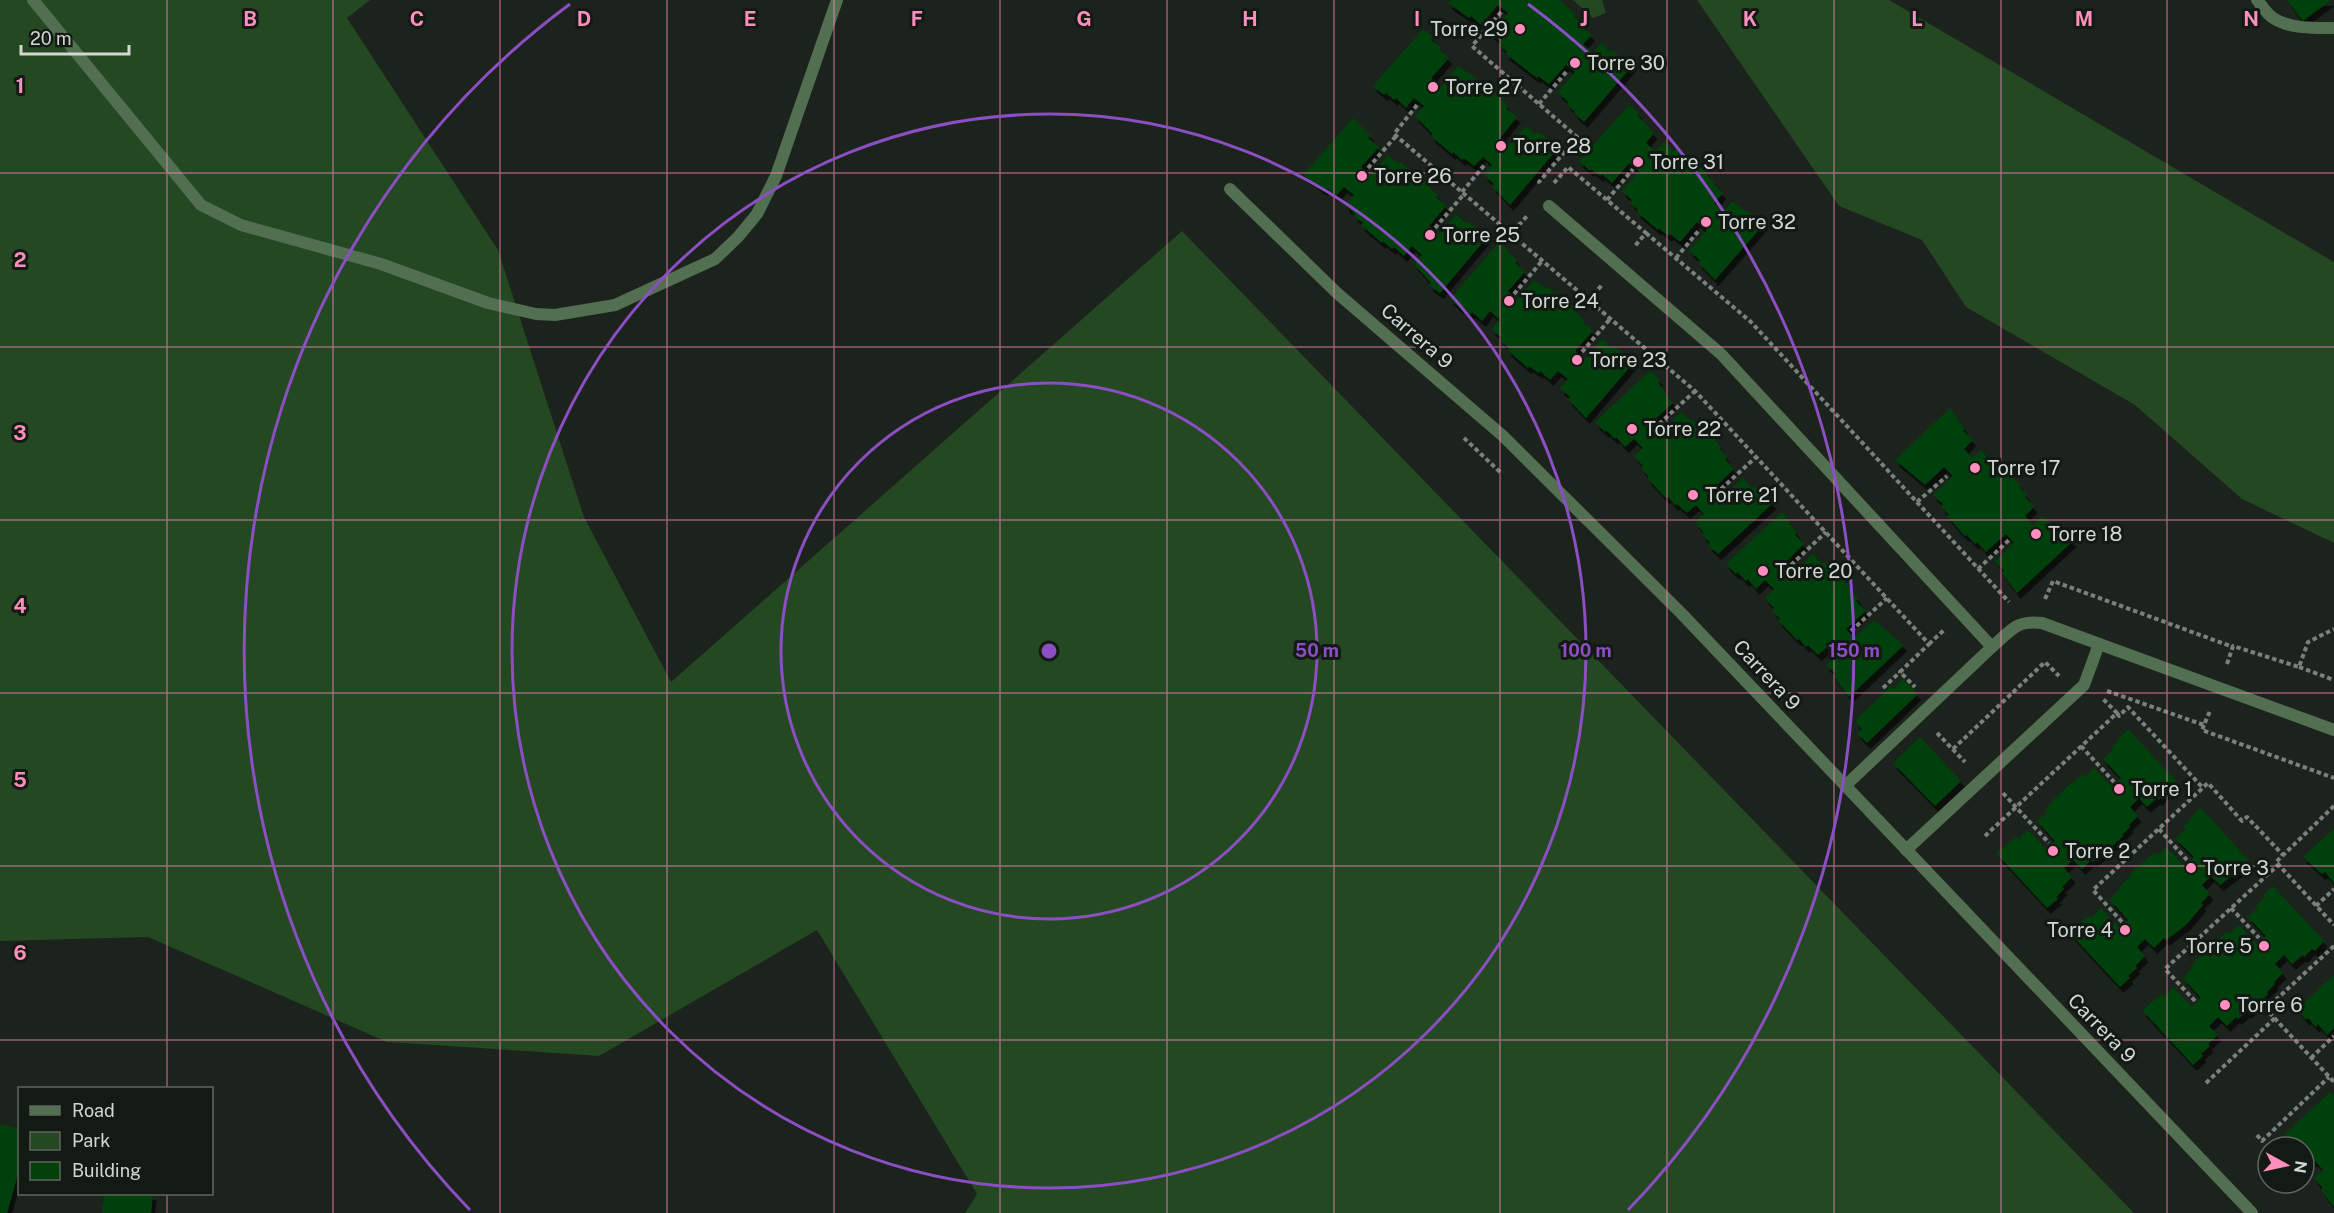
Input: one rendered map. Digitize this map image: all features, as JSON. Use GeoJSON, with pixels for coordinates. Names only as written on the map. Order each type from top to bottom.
{"type":"FeatureCollection","features":[{"type":"Feature","properties":{"kind":"street"},"geometry":{"type":"LineString","coordinates":[[33,0],[201,205],[241,225],[381,264],[488,303],[536,314],[555,315],[615,305],[715,260],[738,237],[757,214],[776,176],[837,0]]}},
{"type":"Feature","properties":{"kind":"street"},"geometry":{"type":"LineString","coordinates":[[2257,0],[2271,17],[2284,23],[2315,28],[2334,28]]}},
{"type":"Feature","properties":{"kind":"street","name":"Carrera 9"},"geometry":{"type":"LineString","coordinates":[[1230,189],[1337,293],[1503,436],[1681,613],[2252,1213]]}},
{"type":"Feature","properties":{"kind":"street"},"geometry":{"type":"LineString","coordinates":[[1549,206],[1721,354],[1992,647]]}},
{"type":"Feature","properties":{"kind":"street"},"geometry":{"type":"LineString","coordinates":[[1845,786],[1992,647],[2019,624],[2028,621],[2042,623],[2334,730]]}},
{"type":"Feature","properties":{"kind":"street"},"geometry":{"type":"LineString","coordinates":[[1906,850],[2084,685],[2099,644]]}},
{"type":"Feature","properties":{"kind":"path"},"geometry":{"type":"LineString","coordinates":[[1501,12],[1472,46],[1577,137],[1539,182],[1547,189],[1568,167],[1751,322],[2013,607]]}},
{"type":"Feature","properties":{"kind":"path"},"geometry":{"type":"LineString","coordinates":[[1539,104],[1567,71]]}},
{"type":"Feature","properties":{"kind":"path"},"geometry":{"type":"LineString","coordinates":[[1368,168],[1396,136],[1394,134],[1418,105]]}},
{"type":"Feature","properties":{"kind":"path"},"geometry":{"type":"LineString","coordinates":[[1396,136],[1695,391],[1929,644]]}},
{"type":"Feature","properties":{"kind":"path"},"geometry":{"type":"LineString","coordinates":[[1435,228],[1486,163]]}},
{"type":"Feature","properties":{"kind":"path"},"geometry":{"type":"LineString","coordinates":[[1607,200],[1633,169]]}},
{"type":"Feature","properties":{"kind":"path"},"geometry":{"type":"LineString","coordinates":[[1511,234],[1530,213],[1527,211]]}},
{"type":"Feature","properties":{"kind":"path"},"geometry":{"type":"LineString","coordinates":[[1676,258],[1700,229]]}},
{"type":"Feature","properties":{"kind":"path"},"geometry":{"type":"LineString","coordinates":[[1588,300],[1646,233]]}},
{"type":"Feature","properties":{"kind":"path"},"geometry":{"type":"LineString","coordinates":[[1514,294],[1542,261]]}},
{"type":"Feature","properties":{"kind":"path"},"geometry":{"type":"LineString","coordinates":[[1582,352],[1610,319]]}},
{"type":"Feature","properties":{"kind":"path"},"geometry":{"type":"LineString","coordinates":[[1659,423],[1695,391]]}},
{"type":"Feature","properties":{"kind":"path"},"geometry":{"type":"LineString","coordinates":[[1459,434],[1502,473]]}},
{"type":"Feature","properties":{"kind":"path"},"geometry":{"type":"LineString","coordinates":[[1721,489],[1756,457]]}},
{"type":"Feature","properties":{"kind":"path"},"geometry":{"type":"LineString","coordinates":[[1917,502],[1947,476]]}},
{"type":"Feature","properties":{"kind":"path"},"geometry":{"type":"LineString","coordinates":[[1791,565],[1826,532]]}},
{"type":"Feature","properties":{"kind":"path"},"geometry":{"type":"LineString","coordinates":[[1978,569],[2010,539]]}},
{"type":"Feature","properties":{"kind":"path"},"geometry":{"type":"LineString","coordinates":[[2043,604],[2052,581],[2233,647]]}},
{"type":"Feature","properties":{"kind":"path"},"geometry":{"type":"LineString","coordinates":[[1851,631],[1887,598]]}},
{"type":"Feature","properties":{"kind":"path"},"geometry":{"type":"LineString","coordinates":[[1883,688],[1949,626]]}},
{"type":"Feature","properties":{"kind":"path"},"geometry":{"type":"LineString","coordinates":[[2299,668],[2334,680]]}},
{"type":"Feature","properties":{"kind":"path"},"geometry":{"type":"LineString","coordinates":[[1900,672],[1921,694],[1931,726],[1983,778],[1997,786],[2049,843]]}},
{"type":"Feature","properties":{"kind":"path"},"geometry":{"type":"LineString","coordinates":[[2098,694],[2119,716],[2128,707],[2203,788]]}},
{"type":"Feature","properties":{"kind":"path"},"geometry":{"type":"LineString","coordinates":[[1985,836],[2117,713]]}},
{"type":"Feature","properties":{"kind":"path"},"geometry":{"type":"LineString","coordinates":[[2204,725],[2202,730],[2334,778]]}},
{"type":"Feature","properties":{"kind":"path"},"geometry":{"type":"LineString","coordinates":[[2081,746],[2114,782]]}},
{"type":"Feature","properties":{"kind":"path"},"geometry":{"type":"LineString","coordinates":[[2122,922],[2093,890],[2208,783],[2242,821],[2247,817],[2283,855]]}},
{"type":"Feature","properties":{"kind":"path"},"geometry":{"type":"LineString","coordinates":[[2334,806],[2276,862],[2334,925]]}},
{"type":"Feature","properties":{"kind":"path"},"geometry":{"type":"LineString","coordinates":[[2158,829],[2187,860]]}},
{"type":"Feature","properties":{"kind":"path"},"geometry":{"type":"LineString","coordinates":[[2195,1001],[2165,969],[2278,865]]}},
{"type":"Feature","properties":{"kind":"path"},"geometry":{"type":"LineString","coordinates":[[2316,906],[2334,889]]}},
{"type":"Feature","properties":{"kind":"path"},"geometry":{"type":"LineString","coordinates":[[2231,908],[2259,938]]}},
{"type":"Feature","properties":{"kind":"path"},"geometry":{"type":"LineString","coordinates":[[2334,946],[2266,1009],[2334,1082]]}},
{"type":"Feature","properties":{"kind":"path"},"geometry":{"type":"LineString","coordinates":[[2205,1083],[2275,1018]]}},
{"type":"Feature","properties":{"kind":"path"},"geometry":{"type":"LineString","coordinates":[[2311,1058],[2334,1036]]}},
{"type":"Feature","properties":{"kind":"path"},"geometry":{"type":"LineString","coordinates":[[2268,1135],[2329,1077]]}},
{"type":"Feature","properties":{"kind":"green space"},"geometry":{"type":"Polygon","coordinates":[[[0,0],[370,0],[347,18],[498,250],[584,517],[671,682],[1182,231],[2134,1213],[965,1213],[977,1194],[817,930],[599,1056],[387,1042],[148,937],[0,941],[0,0]]]}},
{"type":"Feature","properties":{"kind":"green space"},"geometry":{"type":"Polygon","coordinates":[[[1573,0],[1602,0],[1606,13],[1593,18],[1573,0]]]}},
{"type":"Feature","properties":{"kind":"green space"},"geometry":{"type":"Polygon","coordinates":[[[1697,0],[1889,0],[2334,262],[2334,543],[2242,499],[2135,405],[1966,307],[1922,240],[1839,206],[1697,0]]]}},
{"type":"Feature","properties":{"kind":"building","name":"Torre 30"},"geometry":{"type":"Polygon","coordinates":[[[1451,0],[1559,0],[1576,14],[1574,16],[1583,24],[1581,26],[1592,35],[1583,44],[1593,53],[1601,43],[1633,65],[1584,122],[1558,92],[1575,72],[1566,65],[1549,84],[1538,76],[1537,78],[1506,54],[1507,52],[1499,44],[1501,42],[1490,33],[1508,13],[1498,5],[1481,25],[1471,16],[1469,18],[1448,3],[1451,0]]]}},
{"type":"Feature","properties":{"kind":"building"},"geometry":{"type":"Polygon","coordinates":[[[2287,0],[2331,0],[2303,21],[2287,0]]]}},
{"type":"Feature","properties":{"kind":"building"},"geometry":{"type":"Polygon","coordinates":[[[1423,29],[1433,37],[1431,40],[1441,47],[1439,49],[1449,58],[1431,78],[1441,87],[1458,66],[1491,88],[1508,106],[1506,108],[1517,117],[1500,138],[1509,145],[1526,126],[1559,147],[1510,205],[1484,175],[1492,165],[1483,157],[1474,166],[1453,152],[1452,154],[1431,136],[1433,134],[1415,116],[1424,106],[1414,98],[1406,108],[1396,98],[1394,100],[1386,93],[1384,95],[1373,86],[1423,29]]]}},
{"type":"Feature","properties":{"kind":"building"},"geometry":{"type":"Polygon","coordinates":[[[1629,105],[1639,113],[1637,115],[1654,133],[1646,143],[1656,152],[1664,142],[1674,151],[1676,148],[1686,155],[1707,173],[1714,182],[1713,184],[1723,193],[1714,203],[1724,211],[1732,201],[1753,216],[1755,214],[1765,223],[1715,280],[1698,262],[1700,260],[1689,251],[1707,230],[1697,222],[1680,242],[1670,234],[1668,236],[1637,212],[1638,210],[1630,202],[1632,200],[1622,191],[1639,171],[1629,163],[1612,183],[1602,174],[1600,176],[1591,169],[1590,171],[1579,161],[1629,105]]]}},
{"type":"Feature","properties":{"kind":"building"},"geometry":{"type":"Polygon","coordinates":[[[1353,118],[1371,136],[1368,138],[1379,147],[1361,167],[1370,175],[1388,155],[1398,164],[1400,162],[1410,168],[1431,186],[1429,187],[1438,195],[1436,197],[1446,206],[1429,226],[1439,234],[1456,214],[1488,236],[1440,293],[1429,285],[1431,283],[1414,264],[1422,255],[1412,246],[1404,256],[1394,247],[1392,249],[1383,241],[1382,243],[1361,225],[1363,223],[1345,205],[1354,195],[1344,187],[1336,196],[1303,175],[1353,118]]]}},
{"type":"Feature","properties":{"kind":"building"},"geometry":{"type":"Polygon","coordinates":[[[1499,242],[1517,260],[1515,262],[1525,272],[1508,291],[1517,300],[1534,280],[1555,294],[1557,292],[1577,310],[1583,322],[1593,331],[1575,351],[1585,359],[1602,339],[1612,348],[1614,346],[1635,361],[1586,418],[1560,388],[1568,379],[1558,371],[1550,380],[1540,371],[1539,373],[1529,366],[1528,368],[1507,350],[1509,348],[1500,340],[1502,338],[1491,329],[1500,320],[1490,311],[1482,321],[1450,299],[1499,242]]]}},
{"type":"Feature","properties":{"kind":"building"},"geometry":{"type":"Polygon","coordinates":[[[1650,371],[1660,380],[1658,382],[1673,403],[1654,420],[1662,430],[1681,412],[1701,428],[1703,427],[1727,457],[1725,459],[1734,469],[1715,487],[1723,496],[1743,478],[1752,488],[1754,486],[1773,503],[1718,554],[1708,545],[1710,543],[1695,522],[1704,514],[1696,505],[1687,513],[1668,497],[1666,498],[1647,478],[1649,477],[1641,468],[1643,466],[1634,456],[1643,448],[1634,439],[1625,447],[1616,437],[1615,439],[1606,430],[1605,432],[1595,422],[1650,371]]]}},
{"type":"Feature","properties":{"kind":"building"},"geometry":{"type":"Polygon","coordinates":[[[1950,408],[1965,429],[1963,431],[1973,440],[1964,449],[1972,458],[1981,450],[1990,460],[1993,458],[2000,467],[2002,465],[2020,485],[2019,487],[2027,495],[2025,497],[2034,507],[2025,516],[2033,525],[2042,516],[2073,541],[2017,593],[1995,561],[2014,543],[2006,534],[1986,552],[1977,542],[1975,544],[1967,535],[1965,536],[1947,516],[1949,515],[1941,506],[1943,504],[1933,495],[1953,476],[1944,467],[1925,485],[1895,460],[1950,408]]]}},
{"type":"Feature","properties":{"kind":"building"},"geometry":{"type":"Polygon","coordinates":[[[1782,512],[1797,533],[1795,535],[1804,544],[1785,563],[1793,572],[1813,554],[1822,564],[1824,562],[1843,579],[1858,599],[1856,601],[1866,611],[1846,629],[1854,638],[1874,620],[1904,645],[1849,697],[1834,676],[1836,674],[1826,665],[1835,656],[1827,647],[1818,655],[1808,645],[1806,647],[1799,639],[1797,640],[1778,620],[1780,619],[1772,610],[1774,608],[1765,598],[1774,589],[1765,580],[1756,589],[1748,579],[1746,581],[1726,564],[1782,512]]]}},
{"type":"Feature","properties":{"kind":"building"},"geometry":{"type":"Polygon","coordinates":[[[1903,679],[1918,694],[1867,743],[1857,733],[1862,729],[1855,721],[1891,686],[1893,689],[1903,679]]]}},
{"type":"Feature","properties":{"kind":"building"},"geometry":{"type":"Polygon","coordinates":[[[2128,729],[2179,784],[2169,794],[2167,792],[2147,807],[2139,798],[2130,807],[2138,816],[2123,836],[2103,855],[2093,862],[2091,860],[2082,869],[2073,860],[2064,868],[2072,877],[2062,887],[2064,889],[2056,897],[2058,899],[2047,908],[1996,853],[2028,830],[2046,849],[2055,841],[2037,821],[2047,812],[2045,810],[2052,801],[2072,782],[2082,775],[2084,777],[2094,768],[2112,787],[2121,778],[2103,759],[2113,750],[2111,748],[2128,729]]]}},
{"type":"Feature","properties":{"kind":"building"},"geometry":{"type":"Polygon","coordinates":[[[1920,737],[1961,781],[1935,806],[1893,763],[1920,737]]]}},
{"type":"Feature","properties":{"kind":"building"},"geometry":{"type":"Polygon","coordinates":[[[2201,808],[2251,863],[2242,872],[2240,870],[2220,885],[2211,876],[2202,885],[2210,894],[2186,925],[2166,940],[2164,938],[2154,948],[2145,939],[2137,947],[2145,956],[2128,976],[2130,978],[2120,987],[2069,932],[2089,916],[2091,918],[2101,908],[2119,928],[2128,920],[2110,900],[2134,870],[2154,853],[2157,856],[2166,847],[2184,866],[2194,857],[2175,838],[2186,829],[2183,827],[2192,818],[2190,817],[2201,808]]]}},
{"type":"Feature","properties":{"kind":"building"},"geometry":{"type":"Polygon","coordinates":[[[2334,829],[2334,883],[2325,872],[2322,874],[2303,857],[2334,829]]]}},
{"type":"Feature","properties":{"kind":"building"},"geometry":{"type":"Polygon","coordinates":[[[2273,886],[2324,941],[2315,951],[2312,949],[2292,964],[2284,955],[2275,964],[2283,973],[2274,982],[2268,994],[2248,1013],[2247,1011],[2238,1019],[2236,1017],[2227,1026],[2218,1017],[2209,1026],[2218,1035],[2208,1044],[2210,1046],[2201,1054],[2203,1056],[2193,1065],[2142,1010],[2162,994],[2164,997],[2173,987],[2192,1007],[2201,998],[2183,978],[2192,969],[2190,967],[2207,948],[2239,925],[2257,944],[2266,936],[2248,917],[2265,897],[2263,895],[2273,886]]]}},
{"type":"Feature","properties":{"kind":"building"},"geometry":{"type":"Polygon","coordinates":[[[2334,975],[2334,1028],[2327,1035],[2318,1024],[2316,1027],[2308,1018],[2306,1020],[2297,1009],[2334,975]]]}},
{"type":"Feature","properties":{"kind":"building"},"geometry":{"type":"Polygon","coordinates":[[[2330,1092],[2334,1096],[2334,1207],[2316,1180],[2316,1176],[2323,1170],[2316,1162],[2316,1135],[2285,1135],[2330,1092]]]}},
{"type":"Feature","properties":{"kind":"building"},"geometry":{"type":"Polygon","coordinates":[[[0,1124],[18,1128],[18,1174],[7,1213],[0,1213],[0,1124]]]}},
{"type":"Feature","properties":{"kind":"building"},"geometry":{"type":"Polygon","coordinates":[[[100,1195],[153,1195],[151,1213],[102,1213],[104,1196],[100,1195]]]}},
{"type":"Feature","properties":{"kind":"place","name":"Torre 29"},"geometry":{"type":"Point","coordinates":[1520,29]}},
{"type":"Feature","properties":{"kind":"place","name":"Torre 30"},"geometry":{"type":"Point","coordinates":[1575,63]}},
{"type":"Feature","properties":{"kind":"place","name":"Torre 27"},"geometry":{"type":"Point","coordinates":[1433,87]}},
{"type":"Feature","properties":{"kind":"place","name":"Torre 28"},"geometry":{"type":"Point","coordinates":[1501,146]}},
{"type":"Feature","properties":{"kind":"place","name":"Torre 31"},"geometry":{"type":"Point","coordinates":[1638,162]}},
{"type":"Feature","properties":{"kind":"place","name":"Torre 26"},"geometry":{"type":"Point","coordinates":[1362,176]}},
{"type":"Feature","properties":{"kind":"place","name":"Torre 32"},"geometry":{"type":"Point","coordinates":[1706,222]}},
{"type":"Feature","properties":{"kind":"place","name":"Torre 25"},"geometry":{"type":"Point","coordinates":[1430,235]}},
{"type":"Feature","properties":{"kind":"place","name":"Torre 24"},"geometry":{"type":"Point","coordinates":[1509,301]}},
{"type":"Feature","properties":{"kind":"place","name":"Torre 23"},"geometry":{"type":"Point","coordinates":[1577,360]}},
{"type":"Feature","properties":{"kind":"place","name":"Torre 22"},"geometry":{"type":"Point","coordinates":[1632,429]}},
{"type":"Feature","properties":{"kind":"place","name":"Torre 17"},"geometry":{"type":"Point","coordinates":[1975,468]}},
{"type":"Feature","properties":{"kind":"place","name":"Torre 21"},"geometry":{"type":"Point","coordinates":[1693,495]}},
{"type":"Feature","properties":{"kind":"place","name":"Torre 18"},"geometry":{"type":"Point","coordinates":[2036,534]}},
{"type":"Feature","properties":{"kind":"place","name":"Torre 20"},"geometry":{"type":"Point","coordinates":[1763,571]}},
{"type":"Feature","properties":{"kind":"place","name":"Torre 1"},"geometry":{"type":"Point","coordinates":[2119,789]}},
{"type":"Feature","properties":{"kind":"place","name":"Torre 2"},"geometry":{"type":"Point","coordinates":[2053,851]}},
{"type":"Feature","properties":{"kind":"place","name":"Torre 3"},"geometry":{"type":"Point","coordinates":[2191,868]}},
{"type":"Feature","properties":{"kind":"place","name":"Torre 4"},"geometry":{"type":"Point","coordinates":[2125,930]}},
{"type":"Feature","properties":{"kind":"place","name":"Torre 5"},"geometry":{"type":"Point","coordinates":[2264,946]}},
{"type":"Feature","properties":{"kind":"place","name":"Torre 6"},"geometry":{"type":"Point","coordinates":[2225,1005]}}]}
